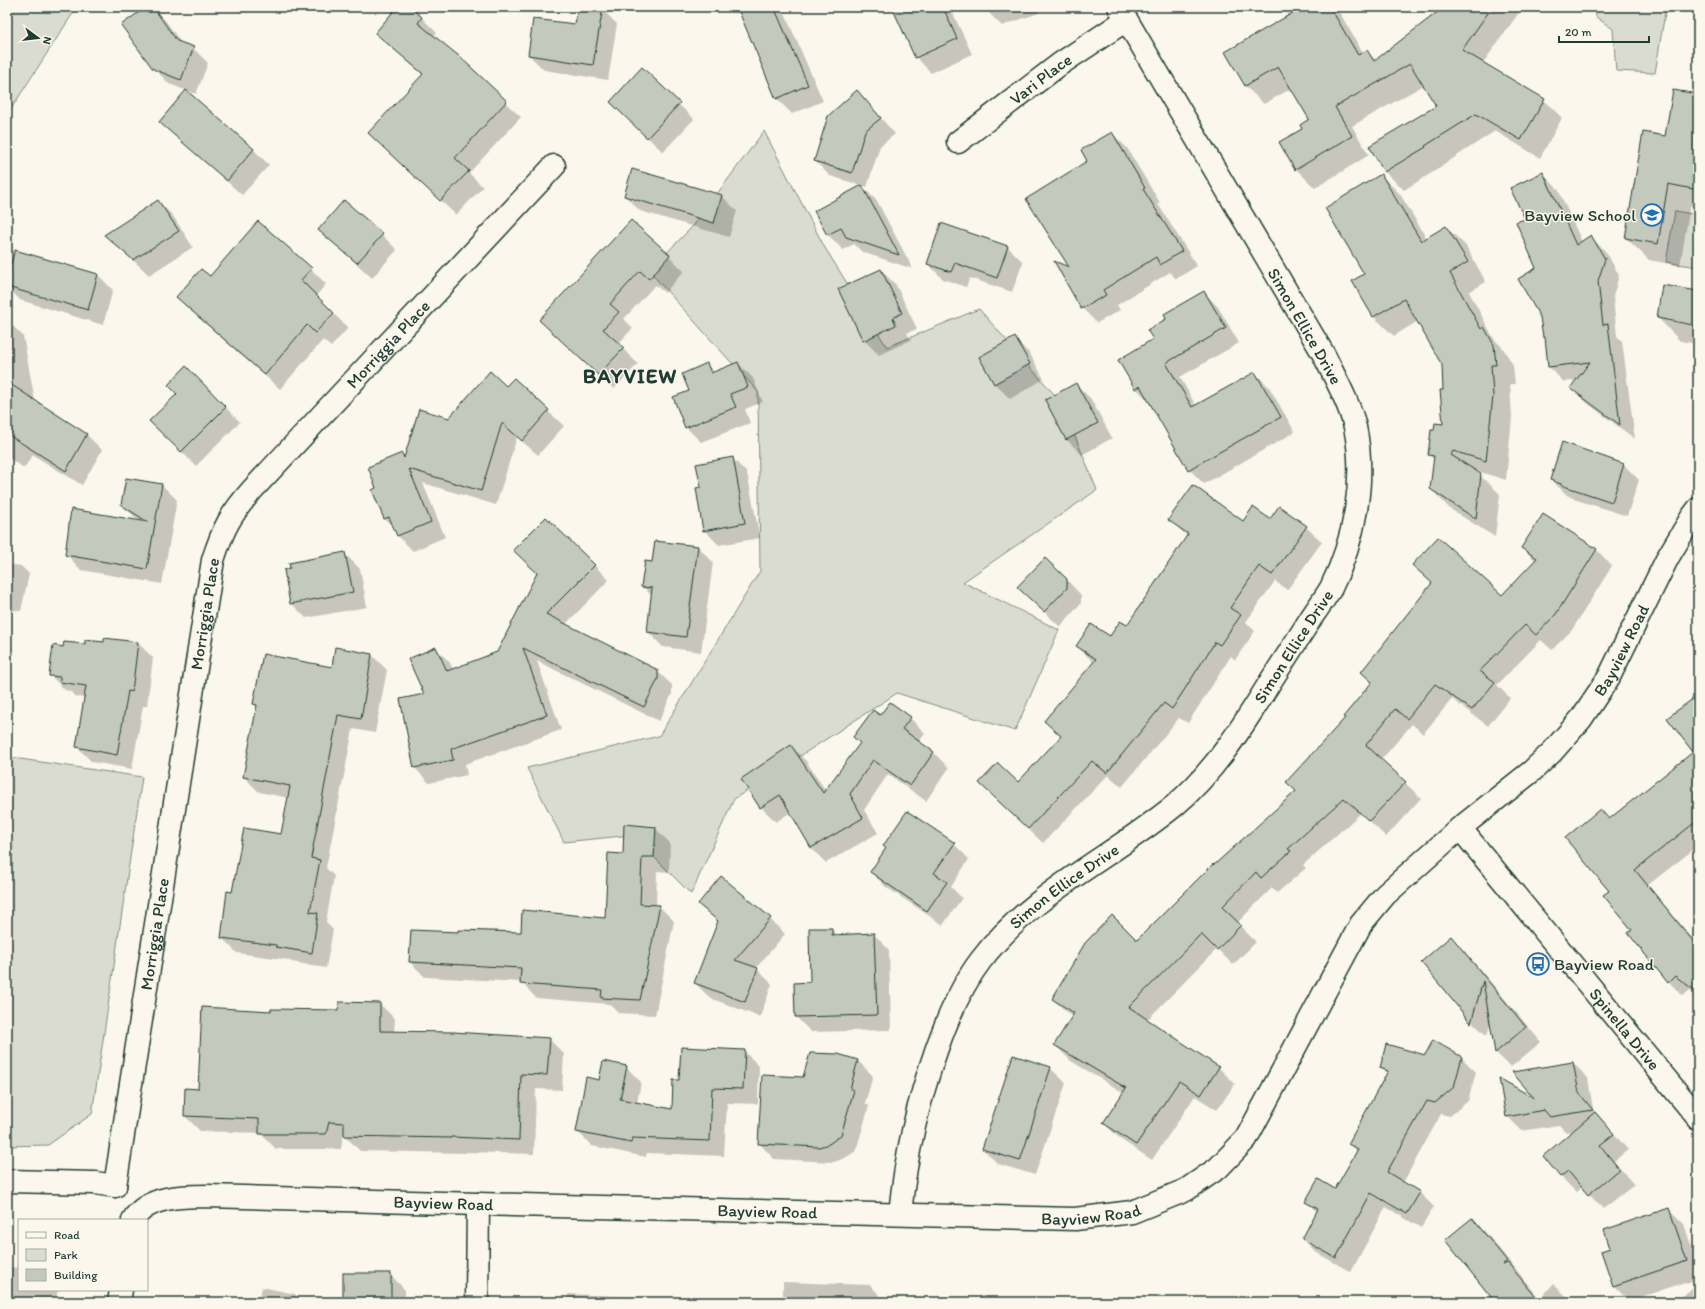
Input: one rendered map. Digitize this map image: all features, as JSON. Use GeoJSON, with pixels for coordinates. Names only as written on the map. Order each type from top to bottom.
{"type":"FeatureCollection","features":[{"type":"Feature","properties":{"kind":"street","name":"Vari Place"},"geometry":{"type":"LineString","coordinates":[[958,142],[1060,64],[1122,14]]}},
{"type":"Feature","properties":{"kind":"street","name":"Simon Ellice Drive"},"geometry":{"type":"LineString","coordinates":[[900,1214],[912,1130],[922,1090],[944,1028],[962,989],[980,961],[1001,936],[1024,913],[1048,894],[1175,805],[1211,767],[1241,728],[1330,590],[1344,558],[1353,523],[1358,488],[1359,456],[1354,425],[1342,392],[1324,355],[1122,14]]}},
{"type":"Feature","properties":{"kind":"street","name":"Morriggia Place"},"geometry":{"type":"LineString","coordinates":[[115,1186],[212,568],[223,529],[235,508],[554,166]]}},
{"type":"Feature","properties":{"kind":"street","name":"Bayview Road"},"geometry":{"type":"LineString","coordinates":[[137,1215],[161,1200],[186,1196],[1075,1219],[1132,1212],[1186,1190],[1218,1168],[1246,1139],[1361,924],[1385,894],[1460,828],[1532,771],[1552,752],[1581,719],[1610,677],[1668,557],[1698,509]]}},
{"type":"Feature","properties":{"kind":"street","name":"Spinella Drive"},"geometry":{"type":"LineString","coordinates":[[1460,828],[1698,1118]]}},
{"type":"Feature","properties":{"kind":"street"},"geometry":{"type":"LineString","coordinates":[[7,1181],[95,1183],[115,1186],[137,1215]]}},
{"type":"Feature","properties":{"kind":"street"},"geometry":{"type":"LineString","coordinates":[[477,1302],[478,1204]]}},
{"type":"Feature","properties":{"kind":"street"},"geometry":{"type":"LineString","coordinates":[[119,1302],[121,1291]]}},
{"type":"Feature","properties":{"kind":"green space"},"geometry":{"type":"Polygon","coordinates":[[[7,7],[77,7],[7,115],[7,7]]]}},
{"type":"Feature","properties":{"kind":"green space"},"geometry":{"type":"Polygon","coordinates":[[[1595,7],[1666,7],[1655,73],[1616,71],[1613,29],[1596,17],[1595,7]]]}},
{"type":"Feature","properties":{"kind":"green space"},"geometry":{"type":"Polygon","coordinates":[[[764,131],[825,248],[887,347],[979,309],[1061,402],[1097,490],[963,582],[1059,630],[1015,731],[897,693],[734,799],[691,894],[632,835],[564,842],[527,768],[659,736],[760,571],[758,392],[649,271],[693,226],[764,131]]]}},
{"type":"Feature","properties":{"kind":"green space"},"geometry":{"type":"Polygon","coordinates":[[[1675,211],[1698,215],[1698,267],[1666,262],[1675,211]]]}},
{"type":"Feature","properties":{"kind":"green space"},"geometry":{"type":"Polygon","coordinates":[[[7,757],[142,777],[92,1114],[48,1145],[7,1146],[7,757]]]}},
{"type":"Feature","properties":{"kind":"building"},"geometry":{"type":"Polygon","coordinates":[[[146,7],[153,7],[177,41],[194,47],[181,80],[153,69],[121,25],[146,7]]]}},
{"type":"Feature","properties":{"kind":"building"},"geometry":{"type":"Polygon","coordinates":[[[397,7],[410,7],[422,17],[418,23],[459,56],[507,101],[455,158],[469,171],[440,201],[368,133],[423,74],[375,33],[397,7]]]}},
{"type":"Feature","properties":{"kind":"building"},"geometry":{"type":"Polygon","coordinates":[[[578,7],[603,7],[593,65],[528,55],[533,19],[575,24],[578,7]]]}},
{"type":"Feature","properties":{"kind":"building"},"geometry":{"type":"Polygon","coordinates":[[[737,7],[774,7],[808,85],[776,99],[737,7]]]}},
{"type":"Feature","properties":{"kind":"building"},"geometry":{"type":"Polygon","coordinates":[[[892,7],[943,7],[957,39],[915,58],[892,7]]]}},
{"type":"Feature","properties":{"kind":"building"},"geometry":{"type":"Polygon","coordinates":[[[1303,7],[1330,7],[1358,55],[1367,50],[1374,61],[1444,7],[1492,7],[1462,50],[1545,99],[1521,140],[1476,114],[1425,146],[1426,147],[1384,172],[1369,146],[1436,106],[1410,64],[1335,107],[1352,136],[1295,170],[1279,142],[1302,129],[1300,125],[1309,119],[1278,67],[1245,86],[1225,52],[1303,7]]]}},
{"type":"Feature","properties":{"kind":"building"},"geometry":{"type":"Polygon","coordinates":[[[642,67],[680,103],[647,138],[610,102],[642,67]]]}},
{"type":"Feature","properties":{"kind":"building"},"geometry":{"type":"Polygon","coordinates":[[[186,90],[254,149],[227,181],[159,122],[186,90]]]}},
{"type":"Feature","properties":{"kind":"building"},"geometry":{"type":"Polygon","coordinates":[[[857,90],[881,118],[865,131],[852,173],[814,161],[828,116],[857,90]]]}},
{"type":"Feature","properties":{"kind":"building"},"geometry":{"type":"Polygon","coordinates":[[[1673,90],[1698,94],[1698,190],[1668,184],[1658,244],[1625,238],[1643,132],[1665,136],[1673,90]]]}},
{"type":"Feature","properties":{"kind":"building"},"geometry":{"type":"Polygon","coordinates":[[[1112,132],[1145,188],[1143,189],[1182,251],[1160,265],[1156,257],[1103,290],[1106,295],[1081,309],[1054,261],[1069,267],[1026,199],[1087,161],[1081,150],[1112,132]]]}},
{"type":"Feature","properties":{"kind":"building"},"geometry":{"type":"Polygon","coordinates":[[[632,169],[722,195],[714,223],[624,196],[632,169]]]}},
{"type":"Feature","properties":{"kind":"building"},"geometry":{"type":"Polygon","coordinates":[[[1543,172],[1576,245],[1591,235],[1605,259],[1598,281],[1603,325],[1608,324],[1620,425],[1570,388],[1590,362],[1548,367],[1545,337],[1543,337],[1540,317],[1518,279],[1536,268],[1516,222],[1525,219],[1510,188],[1543,172]]]}},
{"type":"Feature","properties":{"kind":"building"},"geometry":{"type":"Polygon","coordinates":[[[1381,174],[1421,241],[1446,226],[1468,262],[1450,273],[1481,329],[1484,327],[1494,345],[1496,365],[1491,365],[1493,396],[1486,461],[1453,451],[1451,455],[1481,474],[1476,519],[1430,489],[1434,456],[1428,455],[1431,430],[1434,430],[1435,423],[1443,424],[1440,390],[1443,390],[1442,365],[1404,299],[1373,317],[1352,281],[1364,274],[1325,208],[1381,174]]]}},
{"type":"Feature","properties":{"kind":"building"},"geometry":{"type":"Polygon","coordinates":[[[862,185],[899,255],[846,237],[841,228],[827,235],[814,211],[862,185]]]}},
{"type":"Feature","properties":{"kind":"building"},"geometry":{"type":"Polygon","coordinates":[[[158,200],[179,231],[133,260],[104,235],[158,200]]]}},
{"type":"Feature","properties":{"kind":"building"},"geometry":{"type":"Polygon","coordinates":[[[344,200],[383,234],[357,263],[318,230],[344,200]]]}},
{"type":"Feature","properties":{"kind":"building"},"geometry":{"type":"Polygon","coordinates":[[[631,220],[670,255],[649,279],[640,271],[610,304],[619,312],[603,329],[624,348],[598,375],[539,320],[631,220]]]}},
{"type":"Feature","properties":{"kind":"building"},"geometry":{"type":"Polygon","coordinates":[[[258,221],[312,268],[301,280],[334,313],[315,333],[307,325],[265,375],[176,297],[201,269],[210,276],[258,221]]]}},
{"type":"Feature","properties":{"kind":"building"},"geometry":{"type":"Polygon","coordinates":[[[941,223],[1008,246],[997,278],[955,263],[951,272],[927,264],[941,223]]]}},
{"type":"Feature","properties":{"kind":"building"},"geometry":{"type":"Polygon","coordinates":[[[15,250],[98,274],[88,310],[7,287],[7,276],[15,250]]]}},
{"type":"Feature","properties":{"kind":"building"},"geometry":{"type":"Polygon","coordinates":[[[881,269],[902,313],[893,318],[896,325],[863,341],[838,289],[881,269]]]}},
{"type":"Feature","properties":{"kind":"building"},"geometry":{"type":"Polygon","coordinates":[[[1662,285],[1698,291],[1698,326],[1657,318],[1662,285]]]}},
{"type":"Feature","properties":{"kind":"building"},"geometry":{"type":"Polygon","coordinates":[[[1204,291],[1226,328],[1166,363],[1192,407],[1255,372],[1281,417],[1188,470],[1140,386],[1135,389],[1118,360],[1153,339],[1147,330],[1166,319],[1164,314],[1204,291]]]}},
{"type":"Feature","properties":{"kind":"building"},"geometry":{"type":"Polygon","coordinates":[[[1015,337],[1030,364],[994,384],[979,357],[1015,337]]]}},
{"type":"Feature","properties":{"kind":"building"},"geometry":{"type":"Polygon","coordinates":[[[738,362],[748,387],[730,394],[736,407],[685,428],[673,397],[689,391],[682,374],[707,363],[711,373],[738,362]]]}},
{"type":"Feature","properties":{"kind":"building"},"geometry":{"type":"Polygon","coordinates":[[[186,366],[226,407],[181,452],[149,421],[177,394],[168,385],[186,366]]]}},
{"type":"Feature","properties":{"kind":"building"},"geometry":{"type":"Polygon","coordinates":[[[490,371],[506,386],[514,378],[549,410],[522,441],[502,423],[481,491],[409,469],[431,522],[397,536],[389,517],[384,519],[372,490],[376,488],[368,467],[402,453],[404,458],[419,409],[449,418],[490,371]]]}},
{"type":"Feature","properties":{"kind":"building"},"geometry":{"type":"Polygon","coordinates":[[[7,382],[87,434],[66,471],[7,434],[7,382]]]}},
{"type":"Feature","properties":{"kind":"building"},"geometry":{"type":"Polygon","coordinates":[[[1076,383],[1098,423],[1066,440],[1045,400],[1076,383]]]}},
{"type":"Feature","properties":{"kind":"building"},"geometry":{"type":"Polygon","coordinates":[[[1562,442],[1624,464],[1612,502],[1550,480],[1562,442]]]}},
{"type":"Feature","properties":{"kind":"building"},"geometry":{"type":"Polygon","coordinates":[[[733,457],[745,523],[703,531],[696,488],[701,487],[696,464],[733,457]]]}},
{"type":"Feature","properties":{"kind":"building"},"geometry":{"type":"Polygon","coordinates":[[[126,478],[162,484],[147,569],[65,555],[71,509],[148,522],[121,505],[126,478]]]}},
{"type":"Feature","properties":{"kind":"building"},"geometry":{"type":"Polygon","coordinates":[[[1193,485],[1243,521],[1253,507],[1270,519],[1279,506],[1307,526],[1272,575],[1259,566],[1230,608],[1241,615],[1220,645],[1215,642],[1172,709],[1164,703],[1107,773],[1092,761],[1028,829],[979,783],[998,763],[1018,782],[1061,736],[1044,721],[1096,659],[1076,646],[1091,624],[1110,636],[1120,621],[1127,625],[1188,534],[1168,520],[1193,485]]]}},
{"type":"Feature","properties":{"kind":"building"},"geometry":{"type":"Polygon","coordinates":[[[1543,514],[1597,549],[1556,614],[1536,635],[1525,625],[1480,671],[1495,682],[1472,710],[1435,684],[1407,719],[1395,709],[1366,745],[1406,782],[1369,821],[1344,798],[1288,849],[1291,851],[1261,878],[1256,872],[1222,907],[1241,925],[1217,950],[1201,934],[1129,1007],[1219,1067],[1201,1095],[1179,1081],[1136,1145],[1103,1123],[1126,1088],[1054,1045],[1074,1013],[1052,999],[1085,943],[1112,915],[1137,940],[1213,864],[1214,865],[1296,791],[1286,782],[1345,718],[1343,717],[1372,682],[1361,672],[1432,583],[1412,565],[1438,537],[1502,595],[1537,558],[1521,548],[1543,514]]]}},
{"type":"Feature","properties":{"kind":"building"},"geometry":{"type":"Polygon","coordinates":[[[546,517],[595,565],[546,614],[658,670],[658,679],[644,707],[523,648],[547,715],[451,749],[453,760],[414,768],[400,699],[424,694],[408,659],[436,647],[447,671],[497,652],[537,573],[513,550],[546,517]]]}},
{"type":"Feature","properties":{"kind":"building"},"geometry":{"type":"Polygon","coordinates":[[[655,541],[698,546],[686,637],[647,632],[652,588],[641,587],[645,561],[652,562],[655,541]]]}},
{"type":"Feature","properties":{"kind":"building"},"geometry":{"type":"Polygon","coordinates":[[[345,552],[353,592],[290,604],[284,570],[290,568],[289,563],[345,552]]]}},
{"type":"Feature","properties":{"kind":"building"},"geometry":{"type":"Polygon","coordinates":[[[1045,558],[1067,579],[1067,588],[1044,612],[1017,587],[1045,558]]]}},
{"type":"Feature","properties":{"kind":"building"},"geometry":{"type":"Polygon","coordinates":[[[104,638],[138,642],[132,692],[128,691],[117,755],[76,747],[86,686],[60,682],[60,677],[49,676],[53,645],[63,647],[64,642],[85,644],[85,640],[104,642],[104,638]]]}},
{"type":"Feature","properties":{"kind":"building"},"geometry":{"type":"Polygon","coordinates":[[[335,647],[372,654],[361,719],[338,715],[311,858],[320,860],[310,912],[318,913],[312,953],[276,947],[276,945],[221,938],[227,891],[232,892],[244,828],[281,834],[290,786],[243,777],[257,705],[253,704],[263,654],[332,667],[335,647]]]}},
{"type":"Feature","properties":{"kind":"building"},"geometry":{"type":"Polygon","coordinates":[[[1698,695],[1698,820],[1635,870],[1698,947],[1698,993],[1675,976],[1668,983],[1628,933],[1632,930],[1603,895],[1609,891],[1565,838],[1600,809],[1609,819],[1693,752],[1667,718],[1698,695]]]}},
{"type":"Feature","properties":{"kind":"building"},"geometry":{"type":"Polygon","coordinates":[[[890,702],[911,717],[902,729],[934,752],[910,786],[873,760],[850,794],[863,818],[811,848],[780,795],[760,808],[741,779],[791,745],[823,793],[860,743],[853,737],[873,710],[880,715],[890,702]]]}},
{"type":"Feature","properties":{"kind":"building"},"geometry":{"type":"Polygon","coordinates":[[[907,811],[955,843],[934,873],[947,882],[927,911],[870,872],[886,848],[883,846],[907,811]]]}},
{"type":"Feature","properties":{"kind":"building"},"geometry":{"type":"Polygon","coordinates":[[[624,824],[656,827],[654,857],[642,857],[640,904],[660,905],[640,1000],[601,998],[602,990],[520,984],[521,968],[409,962],[411,930],[521,932],[522,910],[605,918],[608,853],[623,854],[624,824]]]}},
{"type":"Feature","properties":{"kind":"building"},"geometry":{"type":"Polygon","coordinates":[[[721,876],[771,918],[735,960],[758,968],[745,1002],[694,983],[718,921],[698,904],[721,876]]]}},
{"type":"Feature","properties":{"kind":"building"},"geometry":{"type":"Polygon","coordinates":[[[809,928],[832,928],[832,935],[874,933],[877,1015],[795,1017],[794,983],[810,982],[809,928]]]}},
{"type":"Feature","properties":{"kind":"building"},"geometry":{"type":"Polygon","coordinates":[[[1451,936],[1526,1027],[1495,1053],[1483,981],[1471,1023],[1421,962],[1451,936]]]}},
{"type":"Feature","properties":{"kind":"building"},"geometry":{"type":"Polygon","coordinates":[[[339,1002],[380,1003],[380,1031],[453,1032],[550,1038],[547,1075],[521,1074],[519,1140],[451,1137],[344,1136],[344,1123],[329,1122],[326,1134],[259,1134],[259,1119],[184,1116],[185,1088],[198,1089],[202,1007],[271,1011],[271,1009],[338,1010],[339,1002]]]}},
{"type":"Feature","properties":{"kind":"building"},"geometry":{"type":"Polygon","coordinates":[[[1433,1040],[1462,1057],[1454,1087],[1435,1103],[1427,1101],[1387,1172],[1420,1192],[1407,1214],[1371,1193],[1336,1258],[1302,1239],[1318,1209],[1305,1202],[1318,1179],[1335,1189],[1358,1149],[1348,1144],[1388,1071],[1380,1068],[1386,1044],[1425,1055],[1433,1040]]]}},
{"type":"Feature","properties":{"kind":"building"},"geometry":{"type":"Polygon","coordinates":[[[681,1047],[745,1050],[743,1089],[712,1088],[710,1141],[632,1138],[631,1143],[576,1132],[586,1077],[599,1080],[603,1061],[627,1066],[620,1099],[672,1109],[673,1080],[679,1080],[681,1047]]]}},
{"type":"Feature","properties":{"kind":"building"},"geometry":{"type":"Polygon","coordinates":[[[810,1053],[838,1054],[858,1060],[850,1089],[854,1090],[841,1135],[829,1144],[819,1147],[758,1144],[762,1075],[803,1077],[810,1053]]]}},
{"type":"Feature","properties":{"kind":"building"},"geometry":{"type":"Polygon","coordinates":[[[1013,1055],[1051,1067],[1020,1161],[982,1149],[1013,1055]]]}},
{"type":"Feature","properties":{"kind":"building"},"geometry":{"type":"Polygon","coordinates":[[[1573,1062],[1579,1093],[1593,1110],[1550,1117],[1544,1110],[1506,1117],[1499,1078],[1534,1098],[1512,1072],[1573,1062]]]}},
{"type":"Feature","properties":{"kind":"building"},"geometry":{"type":"Polygon","coordinates":[[[1595,1112],[1614,1134],[1600,1145],[1619,1169],[1588,1195],[1568,1171],[1560,1177],[1543,1156],[1595,1112]]]}},
{"type":"Feature","properties":{"kind":"building"},"geometry":{"type":"Polygon","coordinates":[[[1669,1208],[1687,1261],[1613,1286],[1601,1251],[1610,1248],[1604,1230],[1669,1208]]]}},
{"type":"Feature","properties":{"kind":"building"},"geometry":{"type":"Polygon","coordinates":[[[1472,1218],[1507,1261],[1502,1265],[1508,1263],[1540,1302],[1495,1302],[1445,1240],[1472,1218]]]}},
{"type":"Feature","properties":{"kind":"building"},"geometry":{"type":"Polygon","coordinates":[[[343,1273],[391,1273],[391,1302],[343,1302],[343,1273]]]}},
{"type":"Feature","properties":{"kind":"place","name":"Bayview School"},"geometry":{"type":"Point","coordinates":[1652,215]}},
{"type":"Feature","properties":{"kind":"place","name":"Bayview Road"},"geometry":{"type":"Point","coordinates":[1538,964]}},
{"type":"Feature","properties":{"kind":"district","name":"BAYVIEW"},"geometry":{"type":"Point","coordinates":[630,375]}}]}
